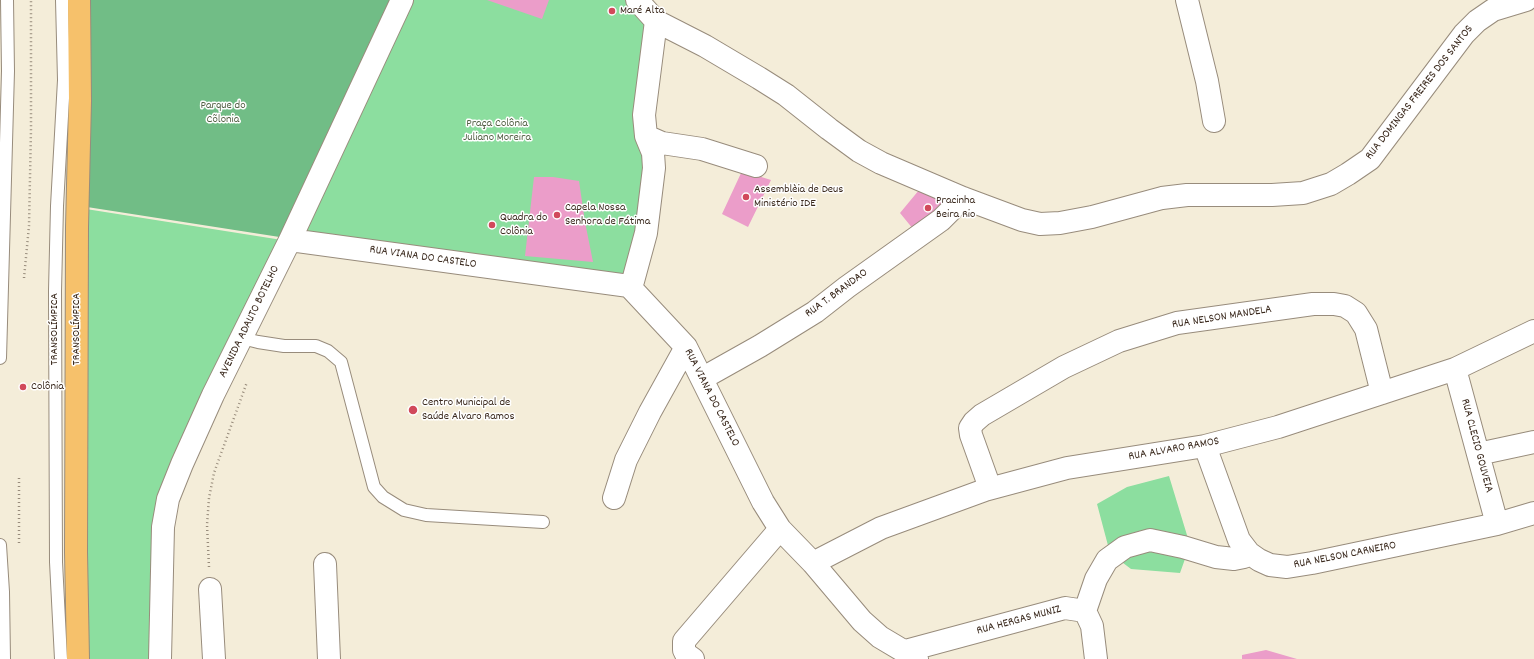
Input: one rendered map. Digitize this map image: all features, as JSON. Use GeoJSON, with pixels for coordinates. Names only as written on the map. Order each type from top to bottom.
{"type":"FeatureCollection","features":[{"type":"Feature","properties":{"kind":"highway","name":"TRANSOLÍMPICA"},"geometry":{"type":"LineString","coordinates":[[78,659],[76,528],[77,235],[80,101],[80,0]]}},
{"type":"Feature","properties":{"kind":"street","name":"AVENIDA ADAUTO BOTELHO"},"geometry":{"type":"LineString","coordinates":[[160,659],[163,527],[168,499],[213,395],[290,240],[402,0]]}},
{"type":"Feature","properties":{"kind":"street","name":"RUA DOMINGAS FREIRES DOS SANTOS"},"geometry":{"type":"LineString","coordinates":[[637,0],[656,21],[705,46],[765,81],[786,95],[859,151],[882,163],[963,198],[1022,220],[1040,224],[1060,223],[1092,217],[1162,198],[1187,195],[1272,195],[1303,193],[1331,184],[1370,159],[1464,34],[1477,21],[1493,10],[1526,0]]}},
{"type":"Feature","properties":{"kind":"street"},"geometry":{"type":"LineString","coordinates":[[1187,0],[1207,81],[1214,121]]}},
{"type":"Feature","properties":{"kind":"street"},"geometry":{"type":"LineString","coordinates":[[629,286],[632,281],[646,233],[654,168],[653,153],[646,136],[644,115],[656,21]]}},
{"type":"Feature","properties":{"kind":"street"},"geometry":{"type":"LineString","coordinates":[[646,136],[662,143],[702,149],[756,166]]}},
{"type":"Feature","properties":{"kind":"street","name":"RUA T. BRANDAO"},"geometry":{"type":"LineString","coordinates":[[703,378],[760,346],[815,312],[854,282],[942,220],[963,198]]}},
{"type":"Feature","properties":{"kind":"street","name":"RUA VIANA DO CASTELO"},"geometry":{"type":"LineString","coordinates":[[290,240],[629,286],[686,347],[703,378],[763,502],[780,529],[813,563],[862,621],[880,637],[911,655]]}},
{"type":"Feature","properties":{"kind":"street","name":"RUA NELSON MANDELA"},"geometry":{"type":"LineString","coordinates":[[990,488],[971,435],[970,428],[974,422],[982,415],[1064,366],[1119,341],[1177,323],[1313,304],[1334,304],[1345,306],[1356,313],[1366,329],[1382,393]]}},
{"type":"Feature","properties":{"kind":"street","name":"RUA ALVARO RAMOS"},"geometry":{"type":"LineString","coordinates":[[813,563],[881,528],[990,488],[1067,468],[1205,446],[1278,427],[1455,368],[1534,330]]}},
{"type":"Feature","properties":{"kind":"street"},"geometry":{"type":"LineString","coordinates":[[614,498],[626,460],[650,412],[686,347]]}},
{"type":"Feature","properties":{"kind":"street","name":"RUA CLECIO GOUVEIA"},"geometry":{"type":"LineString","coordinates":[[1455,368],[1497,524]]}},
{"type":"Feature","properties":{"kind":"street"},"geometry":{"type":"LineString","coordinates":[[1478,454],[1534,442]]}},
{"type":"Feature","properties":{"kind":"street","name":"RUA NELSON CARNEIRO"},"geometry":{"type":"LineString","coordinates":[[1205,446],[1239,540],[1249,552],[1259,560],[1270,565],[1287,567],[1312,563],[1497,524],[1534,513]]}},
{"type":"Feature","properties":{"kind":"street"},"geometry":{"type":"LineString","coordinates":[[690,656],[683,646],[684,641],[780,529]]}},
{"type":"Feature","properties":{"kind":"street"},"geometry":{"type":"LineString","coordinates":[[1096,659],[1092,626],[1085,611],[1096,579],[1107,560],[1125,547],[1150,540],[1183,547],[1216,557],[1234,559],[1244,557],[1249,552]]}},
{"type":"Feature","properties":{"kind":"street"},"geometry":{"type":"LineString","coordinates":[[325,564],[329,659]]}},
{"type":"Feature","properties":{"kind":"street"},"geometry":{"type":"LineString","coordinates":[[210,589],[214,659]]}},
{"type":"Feature","properties":{"kind":"street","name":"RUA HERGAS MUNIZ"},"geometry":{"type":"LineString","coordinates":[[911,655],[1065,608],[1085,611]]}},
{"type":"Feature","properties":{"kind":"lane"},"geometry":{"type":"LineString","coordinates":[[0,358],[7,94],[7,0]]}},
{"type":"Feature","properties":{"kind":"lane","name":"TRANSOLÍMPICA"},"geometry":{"type":"LineString","coordinates":[[61,659],[56,562],[55,291],[57,206],[64,80],[62,0]]}},
{"type":"Feature","properties":{"kind":"lane"},"geometry":{"type":"LineString","coordinates":[[242,338],[284,346],[316,346],[328,351],[341,362],[374,487],[383,497],[404,510],[426,515],[543,522]]}},
{"type":"Feature","properties":{"kind":"lane"},"geometry":{"type":"LineString","coordinates":[[0,545],[3,592],[4,659]]}},
{"type":"Feature","properties":{"kind":"path"},"geometry":{"type":"LineString","coordinates":[[24,278],[29,226],[31,129],[30,0]]}},
{"type":"Feature","properties":{"kind":"path"},"geometry":{"type":"LineString","coordinates":[[210,589],[207,525],[209,498],[214,473],[248,376]]}},
{"type":"Feature","properties":{"kind":"path"},"geometry":{"type":"LineString","coordinates":[[19,477],[19,520]]}},
{"type":"Feature","properties":{"kind":"green space","name":"Parque do Cõlonia"},"geometry":{"type":"Polygon","coordinates":[[[85,0],[402,0],[286,238],[87,207],[85,0]]]}},
{"type":"Feature","properties":{"kind":"green space","name":"Praça Colônia Juliano Moreira"},"geometry":{"type":"Polygon","coordinates":[[[408,0],[636,0],[654,21],[643,150],[645,172],[629,286],[294,238],[408,0]]]}},
{"type":"Feature","properties":{"kind":"green space"},"geometry":{"type":"Polygon","coordinates":[[[86,209],[282,240],[166,485],[155,659],[82,659],[86,209]]]}},
{"type":"Feature","properties":{"kind":"green space"},"geometry":{"type":"Polygon","coordinates":[[[1169,476],[1190,545],[1180,573],[1131,569],[1110,553],[1097,504],[1127,487],[1169,476]]]}},
{"type":"Feature","properties":{"kind":"building"},"geometry":{"type":"Polygon","coordinates":[[[487,0],[549,0],[542,19],[487,0]]]}},
{"type":"Feature","properties":{"kind":"building","name":"Assemblèia de Deus Ministério IDE"},"geometry":{"type":"Polygon","coordinates":[[[742,171],[771,180],[748,227],[722,214],[742,171]]]}},
{"type":"Feature","properties":{"kind":"building","name":"Capela Nossa Senhora de Fátima"},"geometry":{"type":"Polygon","coordinates":[[[534,177],[553,177],[579,181],[593,262],[525,256],[534,177]]]}},
{"type":"Feature","properties":{"kind":"building","name":"Pracinha Beira Rio"},"geometry":{"type":"Polygon","coordinates":[[[924,184],[954,206],[918,235],[900,213],[924,184]]]}},
{"type":"Feature","properties":{"kind":"building"},"geometry":{"type":"Polygon","coordinates":[[[1266,650],[1297,659],[1242,659],[1242,655],[1266,650]]]}},
{"type":"Feature","properties":{"kind":"place","name":"Maré Alta"},"geometry":{"type":"Point","coordinates":[612,11]}},
{"type":"Feature","properties":{"kind":"place","name":"Assemblèia de Deus Ministério IDE"},"geometry":{"type":"Point","coordinates":[746,197]}},
{"type":"Feature","properties":{"kind":"place","name":"Pracinha Beira Rio"},"geometry":{"type":"Point","coordinates":[928,208]}},
{"type":"Feature","properties":{"kind":"place","name":"Capela Nossa Senhora de Fátima"},"geometry":{"type":"Point","coordinates":[557,215]}},
{"type":"Feature","properties":{"kind":"place","name":"Quadra do Colônia"},"geometry":{"type":"Point","coordinates":[492,225]}},
{"type":"Feature","properties":{"kind":"place","name":"Colônia"},"geometry":{"type":"Point","coordinates":[23,387]}},
{"type":"Feature","properties":{"kind":"place","name":"Centro Municipal de Saúde Alvaro Ramos"},"geometry":{"type":"Point","coordinates":[413,410]}}]}
